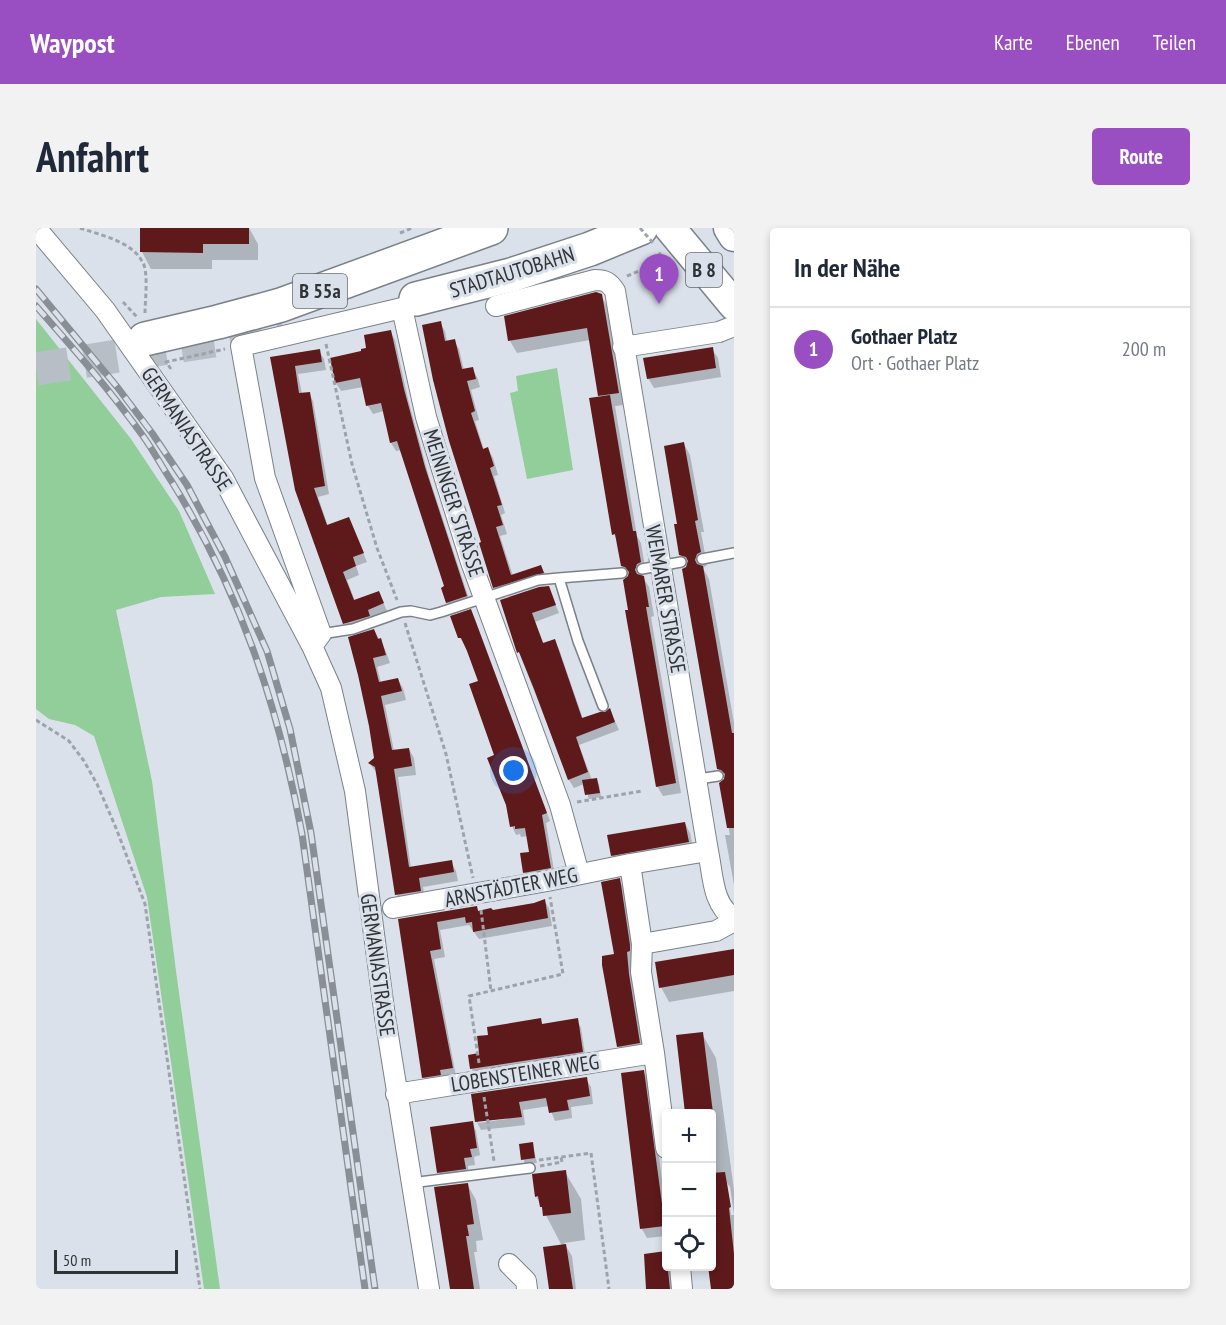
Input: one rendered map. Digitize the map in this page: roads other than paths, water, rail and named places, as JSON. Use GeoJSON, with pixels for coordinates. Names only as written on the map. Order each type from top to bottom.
{"type":"FeatureCollection","features":[{"type":"Feature","properties":{"kind":"highway","name":"B 55a"},"geometry":{"type":"LineString","coordinates":[[152,341],[281,305],[491,228]]}},
{"type":"Feature","properties":{"kind":"highway","name":"STADTAUTOBAHN"},"geometry":{"type":"LineString","coordinates":[[416,299],[511,275],[590,249],[657,236]]}},
{"type":"Feature","properties":{"kind":"main road","name":"B 8"},"geometry":{"type":"LineString","coordinates":[[729,228],[734,236]]}},
{"type":"Feature","properties":{"kind":"main road","name":"B 8"},"geometry":{"type":"LineString","coordinates":[[657,236],[734,305]]}},
{"type":"Feature","properties":{"kind":"street","name":"GERMANIASTRASSE"},"geometry":{"type":"LineString","coordinates":[[36,228],[105,310],[223,478],[316,640]]}},
{"type":"Feature","properties":{"kind":"street","name":"WEIMARER STRASSE"},"geometry":{"type":"LineString","coordinates":[[496,306],[595,280],[603,280],[615,291],[651,568],[698,779],[718,903],[734,920]]}},
{"type":"Feature","properties":{"kind":"street","name":"MEININGER STRASSE"},"geometry":{"type":"LineString","coordinates":[[246,370],[241,346],[402,308],[426,417],[471,562],[560,805],[579,874]]}},
{"type":"Feature","properties":{"kind":"street"},"geometry":{"type":"LineString","coordinates":[[623,347],[719,332],[734,326]]}},
{"type":"Feature","properties":{"kind":"street","name":"GERMANIASTRASSE"},"geometry":{"type":"LineString","coordinates":[[246,370],[256,434],[266,478],[331,688],[355,791],[396,1094],[429,1289]]}},
{"type":"Feature","properties":{"kind":"street","name":"ARNSTÄDTER WEG"},"geometry":{"type":"LineString","coordinates":[[393,908],[708,851]]}},
{"type":"Feature","properties":{"kind":"street"},"geometry":{"type":"LineString","coordinates":[[630,864],[642,944],[641,972],[662,1116]]}},
{"type":"Feature","properties":{"kind":"street"},"geometry":{"type":"LineString","coordinates":[[642,944],[716,931],[734,920]]}},
{"type":"Feature","properties":{"kind":"street","name":"LOBENSTEINER WEG"},"geometry":{"type":"LineString","coordinates":[[396,1094],[654,1053]]}},
{"type":"Feature","properties":{"kind":"street"},"geometry":{"type":"LineString","coordinates":[[509,1264],[526,1281],[527,1289]]}},
{"type":"Feature","properties":{"kind":"street"},"geometry":{"type":"LineString","coordinates":[[680,1271],[682,1289]]}},
{"type":"Feature","properties":{"kind":"lane"},"geometry":{"type":"LineString","coordinates":[[702,559],[734,553]]}},
{"type":"Feature","properties":{"kind":"lane"},"geometry":{"type":"LineString","coordinates":[[651,568],[681,562]]}},
{"type":"Feature","properties":{"kind":"lane"},"geometry":{"type":"LineString","coordinates":[[316,640],[401,612],[411,611],[430,615],[538,580],[622,573]]}},
{"type":"Feature","properties":{"kind":"lane"},"geometry":{"type":"LineString","coordinates":[[559,578],[578,641],[603,706]]}},
{"type":"Feature","properties":{"kind":"lane"},"geometry":{"type":"LineString","coordinates":[[698,779],[718,776]]}},
{"type":"Feature","properties":{"kind":"lane"},"geometry":{"type":"LineString","coordinates":[[411,1183],[530,1168]]}},
{"type":"Feature","properties":{"kind":"tunnel"},"geometry":{"type":"LineString","coordinates":[[36,369],[283,328]]}},
{"type":"Feature","properties":{"kind":"railway"},"geometry":{"type":"LineString","coordinates":[[36,289],[118,388],[187,485],[225,557],[267,651],[290,729],[311,833],[375,1289]]}},
{"type":"Feature","properties":{"kind":"railway"},"geometry":{"type":"LineString","coordinates":[[36,306],[130,419],[172,482],[218,566],[237,609],[269,695],[302,834],[365,1289]]}},
{"type":"Feature","properties":{"kind":"place","name":"Gothaer Platz"},"geometry":{"type":"Point","coordinates":[659,304]}}]}
